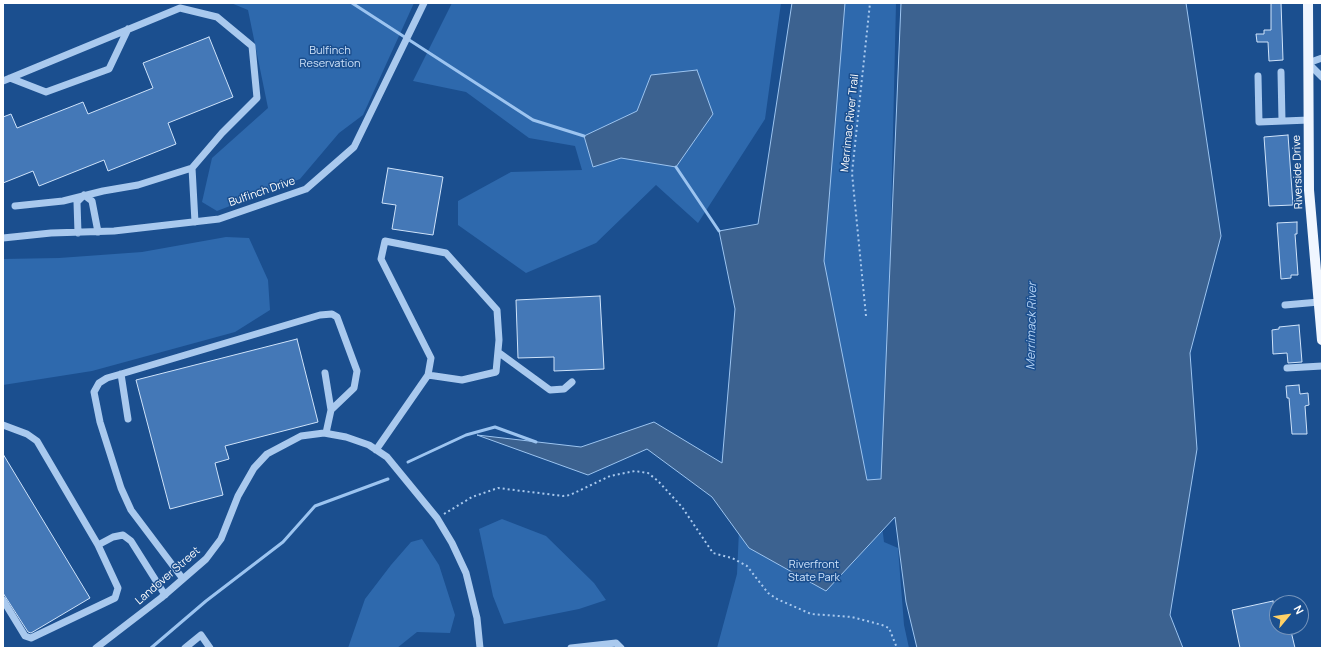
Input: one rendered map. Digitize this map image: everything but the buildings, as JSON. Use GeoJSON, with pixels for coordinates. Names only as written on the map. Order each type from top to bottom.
{"type":"FeatureCollection","features":[{"type":"Feature","properties":{"kind":"main road","name":"Riverside Drive"},"geometry":{"type":"LineString","coordinates":[[1308,3],[1309,190],[1320,256],[1319,302],[1322,340]]}},
{"type":"Feature","properties":{"kind":"street","name":"Bulfinch Drive"},"geometry":{"type":"LineString","coordinates":[[3,238],[78,232],[98,232],[219,219],[306,189],[354,147],[424,3]]}},
{"type":"Feature","properties":{"kind":"street"},"geometry":{"type":"LineString","coordinates":[[3,81],[180,8],[217,17],[252,46],[257,98],[222,133],[192,168],[138,185],[84,195],[63,202],[15,206]]}},
{"type":"Feature","properties":{"kind":"street"},"geometry":{"type":"LineString","coordinates":[[10,78],[46,92],[109,69],[128,30]]}},
{"type":"Feature","properties":{"kind":"street"},"geometry":{"type":"LineString","coordinates":[[1322,58],[1308,63],[1322,76]]}},
{"type":"Feature","properties":{"kind":"street"},"geometry":{"type":"LineString","coordinates":[[1281,72],[1282,121]]}},
{"type":"Feature","properties":{"kind":"street"},"geometry":{"type":"LineString","coordinates":[[1258,76],[1259,122],[1309,120]]}},
{"type":"Feature","properties":{"kind":"street"},"geometry":{"type":"LineString","coordinates":[[192,168],[195,222]]}},
{"type":"Feature","properties":{"kind":"street"},"geometry":{"type":"LineString","coordinates":[[84,195],[92,201],[98,232]]}},
{"type":"Feature","properties":{"kind":"street"},"geometry":{"type":"LineString","coordinates":[[78,232],[77,202],[84,195]]}},
{"type":"Feature","properties":{"kind":"street"},"geometry":{"type":"LineString","coordinates":[[376,450],[428,375],[431,358],[381,259],[385,241],[446,253],[497,310],[498,352],[496,372],[462,380],[428,375]]}},
{"type":"Feature","properties":{"kind":"street"},"geometry":{"type":"LineString","coordinates":[[1285,305],[1319,302]]}},
{"type":"Feature","properties":{"kind":"street"},"geometry":{"type":"LineString","coordinates":[[183,579],[131,510],[121,488],[100,422],[94,392],[99,383],[107,378],[320,315],[332,314],[337,317],[357,371],[354,388],[331,410]]}},
{"type":"Feature","properties":{"kind":"street"},"geometry":{"type":"LineString","coordinates":[[498,352],[550,390],[564,388],[572,382]]}},
{"type":"Feature","properties":{"kind":"street"},"geometry":{"type":"LineString","coordinates":[[1287,368],[1322,366]]}},
{"type":"Feature","properties":{"kind":"street"},"geometry":{"type":"LineString","coordinates":[[325,373],[331,410],[326,433]]}},
{"type":"Feature","properties":{"kind":"street"},"geometry":{"type":"LineString","coordinates":[[121,374],[128,419]]}},
{"type":"Feature","properties":{"kind":"street"},"geometry":{"type":"LineString","coordinates":[[3,425],[27,434],[37,441],[98,545],[118,588],[115,598],[31,638],[25,636],[3,600]]}},
{"type":"Feature","properties":{"kind":"street","name":"Landover Street"},"geometry":{"type":"LineString","coordinates":[[96,648],[165,595],[206,559],[221,539],[238,496],[254,468],[267,454],[301,436],[326,433],[346,437],[369,445],[388,458],[401,472],[437,518],[452,543],[466,573],[477,618],[480,648]]}},
{"type":"Feature","properties":{"kind":"street"},"geometry":{"type":"LineString","coordinates":[[98,545],[113,536],[123,535],[131,541],[165,595]]}},
{"type":"Feature","properties":{"kind":"street"},"geometry":{"type":"LineString","coordinates":[[185,648],[201,635],[210,648]]}},
{"type":"Feature","properties":{"kind":"street"},"geometry":{"type":"LineString","coordinates":[[571,648],[616,643],[621,648]]}},
{"type":"Feature","properties":{"kind":"path","name":"Merrimac River Trail"},"geometry":{"type":"LineString","coordinates":[[866,316],[852,173],[870,3]]}},
{"type":"Feature","properties":{"kind":"path"},"geometry":{"type":"LineString","coordinates":[[437,518],[472,497],[498,488],[527,490],[559,496],[570,495],[610,476],[635,471],[648,473],[658,481],[682,507],[713,553],[732,558],[747,566],[768,593],[784,603],[818,615],[843,616],[873,622],[889,628],[897,648]]}},
{"type":"Feature","properties":{"kind":"green space","name":"Bulfinch Reservation"},"geometry":{"type":"Polygon","coordinates":[[[231,3],[414,3],[363,115],[339,133],[300,179],[217,211],[202,202],[212,158],[268,108],[248,10],[231,3]]]}},
{"type":"Feature","properties":{"kind":"green space"},"geometry":{"type":"Polygon","coordinates":[[[452,3],[781,3],[765,119],[698,223],[656,185],[596,243],[526,273],[458,225],[458,201],[511,172],[582,170],[575,146],[529,138],[466,92],[413,81],[452,3]]]}},
{"type":"Feature","properties":{"kind":"green space","name":"Riverfront State Park"},"geometry":{"type":"Polygon","coordinates":[[[798,3],[896,3],[886,433],[880,510],[884,542],[898,548],[904,625],[909,648],[717,648],[737,574],[740,509],[798,3]]]}},
{"type":"Feature","properties":{"kind":"green space"},"geometry":{"type":"Polygon","coordinates":[[[226,237],[249,238],[268,280],[270,310],[235,332],[92,371],[3,385],[3,259],[59,258],[142,252],[226,237]]]}},
{"type":"Feature","properties":{"kind":"green space"},"geometry":{"type":"Polygon","coordinates":[[[502,519],[546,536],[594,583],[606,600],[579,609],[504,624],[493,596],[479,529],[502,519]]]}},
{"type":"Feature","properties":{"kind":"green space"},"geometry":{"type":"Polygon","coordinates":[[[422,539],[439,565],[455,615],[450,633],[417,632],[397,648],[348,648],[365,599],[411,542],[422,539]]]}},
{"type":"Feature","properties":{"kind":"water","name":"Merrimack River"},"geometry":{"type":"Polygon","coordinates":[[[792,3],[845,3],[824,261],[867,480],[881,479],[901,3],[1186,3],[1221,236],[1190,353],[1197,449],[1170,615],[1183,648],[917,648],[906,602],[895,517],[826,591],[749,548],[712,497],[647,449],[588,475],[477,435],[581,447],[654,422],[722,463],[735,309],[719,231],[758,224],[792,3]]]}},
{"type":"Feature","properties":{"kind":"water"},"geometry":{"type":"Polygon","coordinates":[[[697,70],[713,114],[676,167],[621,158],[593,167],[584,136],[637,111],[651,75],[697,70]]]}},
{"type":"Feature","properties":{"kind":"waterway"},"geometry":{"type":"LineString","coordinates":[[352,3],[533,120],[584,136]]}},
{"type":"Feature","properties":{"kind":"waterway"},"geometry":{"type":"LineString","coordinates":[[676,167],[719,231]]}},
{"type":"Feature","properties":{"kind":"waterway"},"geometry":{"type":"LineString","coordinates":[[408,462],[466,435],[495,427],[536,442]]}},
{"type":"Feature","properties":{"kind":"waterway"},"geometry":{"type":"LineString","coordinates":[[151,648],[206,601],[283,542],[315,506],[388,479]]}}]}
